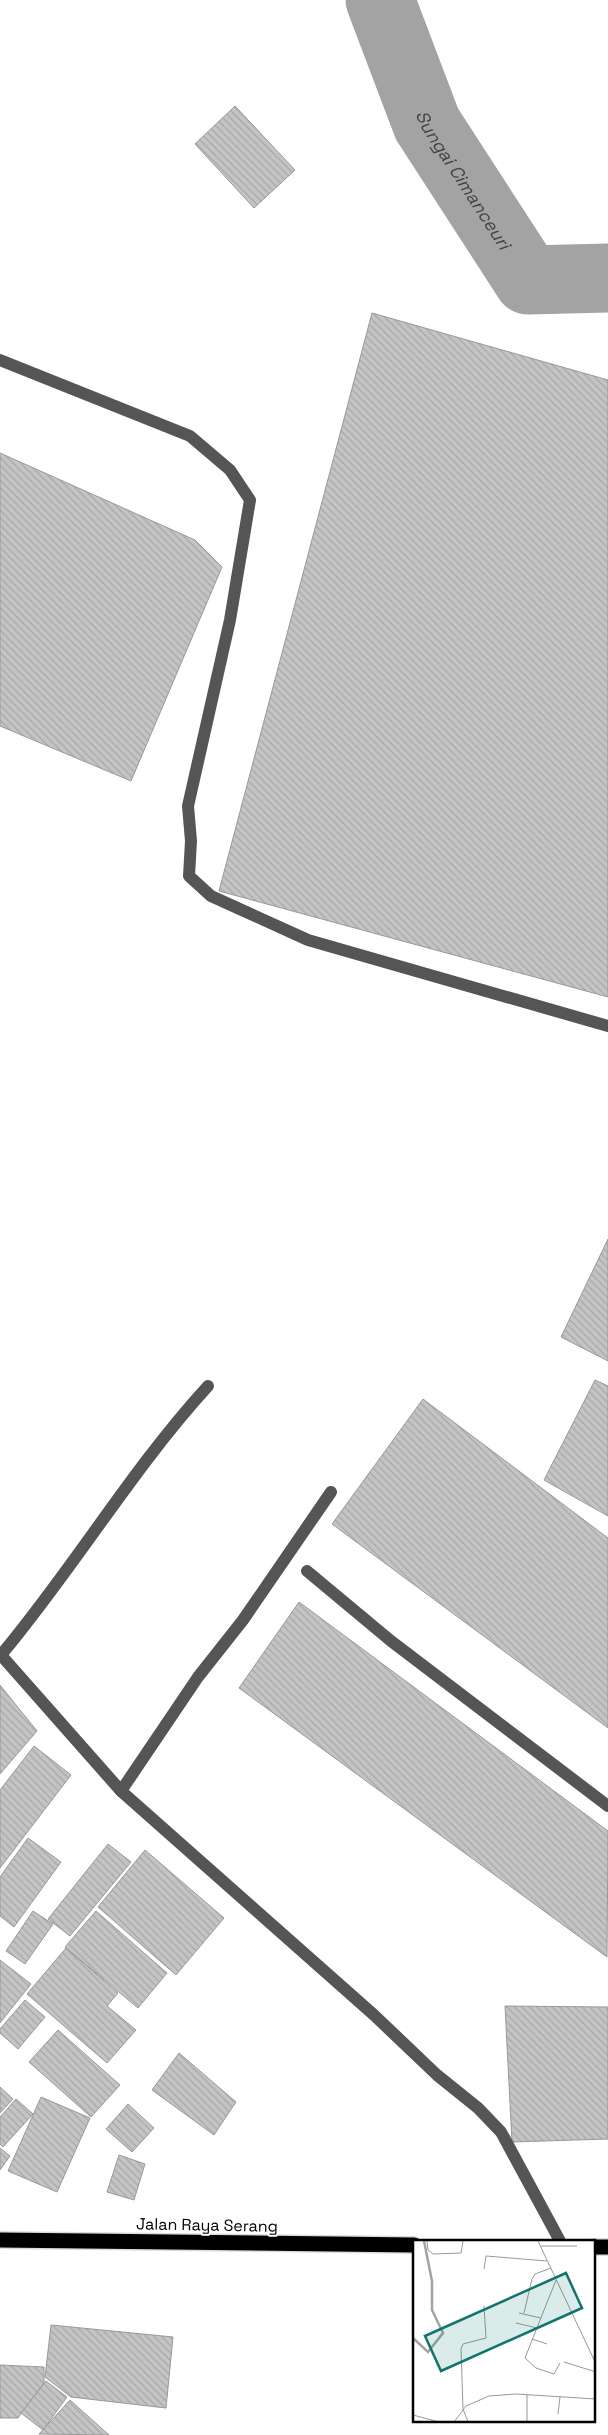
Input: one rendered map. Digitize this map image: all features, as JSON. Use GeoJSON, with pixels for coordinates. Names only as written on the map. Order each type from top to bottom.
{"type":"FeatureCollection","features":[{"type":"Feature","properties":{"kind":"highway","name":"Jalan Raya Serang"},"geometry":{"type":"LineString","coordinates":[[0,2240],[413,2245]]}},
{"type":"Feature","properties":{"kind":"street"},"geometry":{"type":"LineString","coordinates":[[0,360],[190,436],[230,470],[250,500],[230,620],[188,806],[191,841],[189,876],[211,896],[308,940],[608,1026]]}},
{"type":"Feature","properties":{"kind":"street"},"geometry":{"type":"LineString","coordinates":[[208,1386],[176,1421],[74,1563],[33,1617],[0,1654],[121,1791],[374,2015],[438,2075],[478,2108],[501,2132],[559,2240]]}},
{"type":"Feature","properties":{"kind":"street"},"geometry":{"type":"LineString","coordinates":[[121,1791],[198,1677],[243,1620],[331,1492]]}},
{"type":"Feature","properties":{"kind":"street"},"geometry":{"type":"LineString","coordinates":[[307,1572],[391,1641],[608,1806]]}},
{"type":"Feature","properties":{"kind":"building"},"geometry":{"type":"Polygon","coordinates":[[[235,106],[295,170],[254,208],[195,144],[235,106]]]}},
{"type":"Feature","properties":{"kind":"building"},"geometry":{"type":"Polygon","coordinates":[[[372,313],[608,380],[608,997],[219,891],[372,313]]]}},
{"type":"Feature","properties":{"kind":"building"},"geometry":{"type":"Polygon","coordinates":[[[0,453],[195,540],[222,567],[131,781],[0,726],[0,453]]]}},
{"type":"Feature","properties":{"kind":"building"},"geometry":{"type":"Polygon","coordinates":[[[608,1239],[608,1361],[561,1337],[608,1239]]]}},
{"type":"Feature","properties":{"kind":"building"},"geometry":{"type":"Polygon","coordinates":[[[595,1380],[608,1386],[608,1516],[544,1480],[595,1380]]]}},
{"type":"Feature","properties":{"kind":"building"},"geometry":{"type":"Polygon","coordinates":[[[423,1399],[608,1538],[608,1728],[332,1524],[423,1399]]]}},
{"type":"Feature","properties":{"kind":"building"},"geometry":{"type":"Polygon","coordinates":[[[299,1602],[608,1831],[607,1957],[239,1688],[299,1602]]]}},
{"type":"Feature","properties":{"kind":"building"},"geometry":{"type":"Polygon","coordinates":[[[0,1685],[37,1731],[0,1774],[0,1685]]]}},
{"type":"Feature","properties":{"kind":"building"},"geometry":{"type":"Polygon","coordinates":[[[34,1746],[71,1775],[0,1868],[0,1790],[34,1746]]]}},
{"type":"Feature","properties":{"kind":"building"},"geometry":{"type":"Polygon","coordinates":[[[28,1838],[61,1862],[14,1927],[0,1916],[0,1877],[28,1838]]]}},
{"type":"Feature","properties":{"kind":"building"},"geometry":{"type":"Polygon","coordinates":[[[108,1844],[131,1862],[70,1936],[48,1919],[108,1844]]]}},
{"type":"Feature","properties":{"kind":"building"},"geometry":{"type":"Polygon","coordinates":[[[145,1850],[224,1918],[176,1975],[98,1907],[145,1850]]]}},
{"type":"Feature","properties":{"kind":"building"},"geometry":{"type":"Polygon","coordinates":[[[33,1911],[53,1924],[25,1964],[6,1951],[33,1911]]]}},
{"type":"Feature","properties":{"kind":"building"},"geometry":{"type":"Polygon","coordinates":[[[96,1911],[167,1973],[138,2008],[65,1947],[96,1911]]]}},
{"type":"Feature","properties":{"kind":"building"},"geometry":{"type":"Polygon","coordinates":[[[66,1948],[118,1993],[107,2006],[136,2030],[107,2063],[27,1994],[66,1948]]]}},
{"type":"Feature","properties":{"kind":"building"},"geometry":{"type":"Polygon","coordinates":[[[0,1960],[31,1984],[0,2023],[0,1960]]]}},
{"type":"Feature","properties":{"kind":"building"},"geometry":{"type":"Polygon","coordinates":[[[25,2000],[45,2017],[18,2049],[0,2033],[0,2029],[25,2000]]]}},
{"type":"Feature","properties":{"kind":"building"},"geometry":{"type":"Polygon","coordinates":[[[505,2006],[608,2007],[608,2139],[512,2142],[505,2006]]]}},
{"type":"Feature","properties":{"kind":"building"},"geometry":{"type":"Polygon","coordinates":[[[58,2030],[120,2085],[91,2117],[29,2062],[58,2030]]]}},
{"type":"Feature","properties":{"kind":"building"},"geometry":{"type":"Polygon","coordinates":[[[179,2053],[236,2102],[214,2135],[152,2090],[179,2053]]]}},
{"type":"Feature","properties":{"kind":"building"},"geometry":{"type":"Polygon","coordinates":[[[0,2087],[13,2099],[0,2113],[0,2087]]]}},
{"type":"Feature","properties":{"kind":"building"},"geometry":{"type":"Polygon","coordinates":[[[41,2097],[90,2118],[57,2192],[8,2171],[41,2097]]]}},
{"type":"Feature","properties":{"kind":"building"},"geometry":{"type":"Polygon","coordinates":[[[16,2099],[33,2114],[3,2147],[0,2144],[0,2117],[16,2099]]]}},
{"type":"Feature","properties":{"kind":"building"},"geometry":{"type":"Polygon","coordinates":[[[128,2104],[154,2128],[132,2152],[106,2129],[128,2104]]]}},
{"type":"Feature","properties":{"kind":"building"},"geometry":{"type":"Polygon","coordinates":[[[0,2148],[10,2156],[0,2170],[0,2148]]]}},
{"type":"Feature","properties":{"kind":"building"},"geometry":{"type":"Polygon","coordinates":[[[119,2155],[145,2164],[134,2200],[107,2192],[119,2155]]]}},
{"type":"Feature","properties":{"kind":"building"},"geometry":{"type":"Polygon","coordinates":[[[51,2325],[173,2337],[166,2408],[71,2397],[45,2377],[51,2325]]]}},
{"type":"Feature","properties":{"kind":"building"},"geometry":{"type":"Polygon","coordinates":[[[0,2365],[44,2367],[44,2383],[18,2418],[0,2418],[0,2365]]]}},
{"type":"Feature","properties":{"kind":"building"},"geometry":{"type":"Polygon","coordinates":[[[46,2381],[67,2397],[43,2430],[21,2413],[46,2381]]]}},
{"type":"Feature","properties":{"kind":"building"},"geometry":{"type":"Polygon","coordinates":[[[70,2400],[109,2435],[39,2434],[70,2400]]]}},
{"type":"Feature","properties":{"kind":"waterway","name":"Sungai Cimanceuri"},"geometry":{"type":"LineString","coordinates":[[380,0],[427,124],[528,280],[608,278]]}}]}
